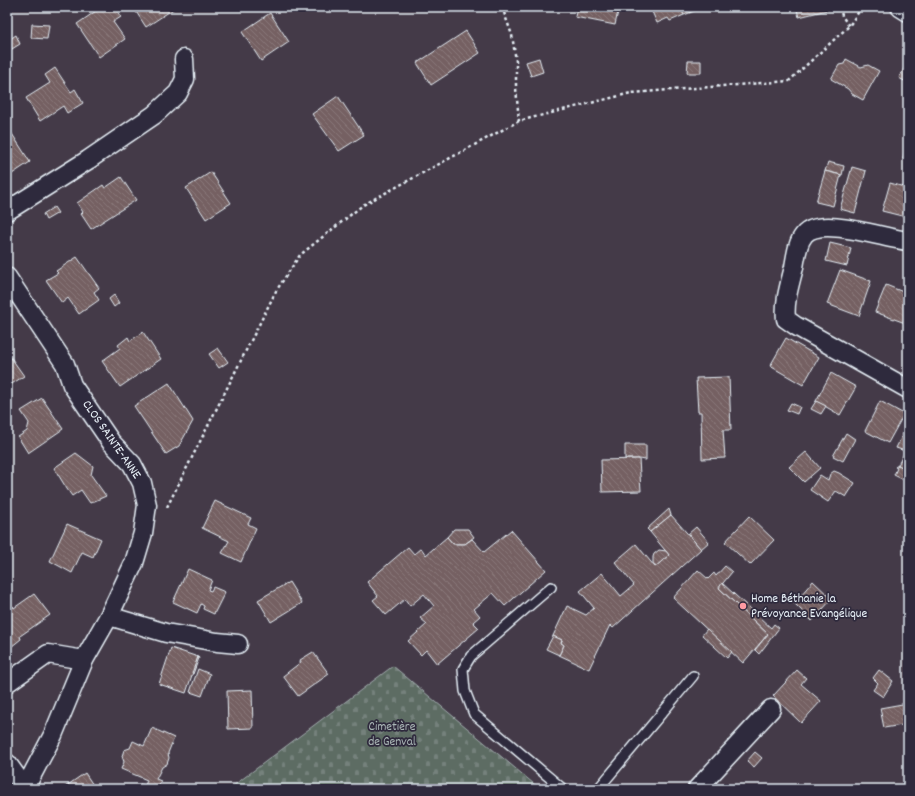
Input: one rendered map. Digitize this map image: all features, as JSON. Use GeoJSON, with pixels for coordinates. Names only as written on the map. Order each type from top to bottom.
{"type":"FeatureCollection","features":[{"type":"Feature","properties":{"kind":"street"},"geometry":{"type":"LineString","coordinates":[[900,7],[908,12]]}},
{"type":"Feature","properties":{"kind":"street"},"geometry":{"type":"LineString","coordinates":[[7,211],[88,160],[154,115],[178,93],[185,79],[184,59]]}},
{"type":"Feature","properties":{"kind":"street"},"geometry":{"type":"LineString","coordinates":[[908,241],[837,227],[817,227],[804,234],[798,247],[785,307],[786,318],[796,326],[908,389]]}},
{"type":"Feature","properties":{"kind":"street","name":"CLOS SAINTE-ANNE"},"geometry":{"type":"LineString","coordinates":[[7,277],[65,364],[72,385],[111,442],[132,464],[142,483],[147,505],[134,563],[109,616],[84,660],[53,735],[25,788],[7,763]]}},
{"type":"Feature","properties":{"kind":"street"},"geometry":{"type":"LineString","coordinates":[[109,616],[166,633],[238,644]]}},
{"type":"Feature","properties":{"kind":"street"},"geometry":{"type":"LineString","coordinates":[[7,683],[48,654],[84,660]]}},
{"type":"Feature","properties":{"kind":"street"},"geometry":{"type":"LineString","coordinates":[[697,789],[771,709]]}},
{"type":"Feature","properties":{"kind":"lane"},"geometry":{"type":"LineString","coordinates":[[551,587],[471,656],[464,669],[465,691],[474,714],[562,789]]}},
{"type":"Feature","properties":{"kind":"lane"},"geometry":{"type":"LineString","coordinates":[[598,789],[693,676]]}},
{"type":"Feature","properties":{"kind":"path"},"geometry":{"type":"LineString","coordinates":[[502,7],[512,35],[516,61],[516,88],[519,121]]}},
{"type":"Feature","properties":{"kind":"path"},"geometry":{"type":"LineString","coordinates":[[840,7],[842,16],[849,26]]}},
{"type":"Feature","properties":{"kind":"path"},"geometry":{"type":"LineString","coordinates":[[145,519],[168,506],[276,291],[300,255],[363,205],[519,121],[631,93],[789,81],[849,26],[862,7]]}},
{"type":"Feature","properties":{"kind":"green space","name":"Cimetière de Genval"},"geometry":{"type":"Polygon","coordinates":[[[393,666],[540,789],[229,789],[393,666]]]}},
{"type":"Feature","properties":{"kind":"building"},"geometry":{"type":"Polygon","coordinates":[[[102,7],[114,7],[121,17],[113,22],[125,39],[99,57],[77,24],[102,7]]]}},
{"type":"Feature","properties":{"kind":"building"},"geometry":{"type":"Polygon","coordinates":[[[133,7],[175,7],[175,8],[146,27],[133,7]]]}},
{"type":"Feature","properties":{"kind":"building"},"geometry":{"type":"Polygon","coordinates":[[[577,7],[619,7],[615,25],[575,17],[577,7]]]}},
{"type":"Feature","properties":{"kind":"building"},"geometry":{"type":"Polygon","coordinates":[[[650,7],[680,7],[684,15],[670,21],[668,18],[657,23],[650,7]]]}},
{"type":"Feature","properties":{"kind":"building"},"geometry":{"type":"Polygon","coordinates":[[[680,7],[696,7],[697,10],[684,15],[680,7]]]}},
{"type":"Feature","properties":{"kind":"building"},"geometry":{"type":"Polygon","coordinates":[[[796,7],[827,7],[827,10],[799,17],[796,7]]]}},
{"type":"Feature","properties":{"kind":"building"},"geometry":{"type":"Polygon","coordinates":[[[270,13],[289,42],[261,61],[242,32],[270,13]]]}},
{"type":"Feature","properties":{"kind":"building"},"geometry":{"type":"Polygon","coordinates":[[[32,24],[49,25],[47,39],[31,38],[32,24]]]}},
{"type":"Feature","properties":{"kind":"building"},"geometry":{"type":"Polygon","coordinates":[[[466,31],[480,53],[431,85],[417,63],[466,31]]]}},
{"type":"Feature","properties":{"kind":"building"},"geometry":{"type":"Polygon","coordinates":[[[16,35],[20,44],[7,52],[7,41],[16,35]]]}},
{"type":"Feature","properties":{"kind":"building"},"geometry":{"type":"Polygon","coordinates":[[[539,58],[543,72],[531,76],[526,62],[539,58]]]}},
{"type":"Feature","properties":{"kind":"building"},"geometry":{"type":"Polygon","coordinates":[[[846,59],[861,67],[868,65],[879,71],[863,100],[831,79],[839,65],[844,64],[846,59]]]}},
{"type":"Feature","properties":{"kind":"building"},"geometry":{"type":"Polygon","coordinates":[[[688,61],[701,61],[701,73],[687,73],[688,61]]]}},
{"type":"Feature","properties":{"kind":"building"},"geometry":{"type":"Polygon","coordinates":[[[908,61],[908,83],[899,78],[908,61]]]}},
{"type":"Feature","properties":{"kind":"building"},"geometry":{"type":"Polygon","coordinates":[[[55,68],[71,92],[75,89],[83,103],[67,113],[63,106],[40,121],[26,98],[50,83],[45,75],[55,68]]]}},
{"type":"Feature","properties":{"kind":"building"},"geometry":{"type":"Polygon","coordinates":[[[338,96],[364,135],[339,151],[312,114],[338,96]]]}},
{"type":"Feature","properties":{"kind":"building"},"geometry":{"type":"Polygon","coordinates":[[[7,126],[30,162],[9,176],[7,174],[7,126]]]}},
{"type":"Feature","properties":{"kind":"building"},"geometry":{"type":"Polygon","coordinates":[[[905,150],[908,151],[908,160],[903,159],[905,150]]]}},
{"type":"Feature","properties":{"kind":"building"},"geometry":{"type":"Polygon","coordinates":[[[828,162],[844,166],[842,175],[825,171],[828,162]]]}},
{"type":"Feature","properties":{"kind":"building"},"geometry":{"type":"Polygon","coordinates":[[[852,167],[866,171],[855,213],[840,209],[852,167]]]}},
{"type":"Feature","properties":{"kind":"building"},"geometry":{"type":"Polygon","coordinates":[[[825,171],[841,175],[833,206],[816,202],[825,171]]]}},
{"type":"Feature","properties":{"kind":"building"},"geometry":{"type":"Polygon","coordinates":[[[211,172],[231,203],[206,219],[186,188],[211,172]]]}},
{"type":"Feature","properties":{"kind":"building"},"geometry":{"type":"Polygon","coordinates":[[[121,177],[136,200],[91,229],[81,214],[83,212],[77,203],[103,185],[105,188],[121,177]]]}},
{"type":"Feature","properties":{"kind":"building"},"geometry":{"type":"Polygon","coordinates":[[[890,183],[908,188],[908,210],[906,217],[882,211],[890,183]]]}},
{"type":"Feature","properties":{"kind":"building"},"geometry":{"type":"Polygon","coordinates":[[[54,207],[58,213],[46,220],[43,214],[54,207]]]}},
{"type":"Feature","properties":{"kind":"building"},"geometry":{"type":"Polygon","coordinates":[[[830,243],[851,248],[847,266],[826,261],[830,243]]]}},
{"type":"Feature","properties":{"kind":"building"},"geometry":{"type":"Polygon","coordinates":[[[77,257],[99,288],[94,292],[99,300],[79,314],[68,298],[62,303],[46,280],[58,273],[56,271],[77,257]]]}},
{"type":"Feature","properties":{"kind":"building"},"geometry":{"type":"Polygon","coordinates":[[[840,270],[871,281],[859,316],[827,304],[840,270]]]}},
{"type":"Feature","properties":{"kind":"building"},"geometry":{"type":"Polygon","coordinates":[[[886,285],[908,294],[908,324],[875,312],[886,285]]]}},
{"type":"Feature","properties":{"kind":"building"},"geometry":{"type":"Polygon","coordinates":[[[114,295],[119,303],[114,307],[109,299],[114,295]]]}},
{"type":"Feature","properties":{"kind":"building"},"geometry":{"type":"Polygon","coordinates":[[[143,332],[161,359],[120,387],[102,361],[120,348],[118,345],[128,337],[130,341],[143,332]]]}},
{"type":"Feature","properties":{"kind":"building"},"geometry":{"type":"Polygon","coordinates":[[[786,338],[819,357],[803,385],[770,366],[786,338]]]}},
{"type":"Feature","properties":{"kind":"building"},"geometry":{"type":"Polygon","coordinates":[[[218,348],[228,362],[219,368],[209,354],[218,348]]]}},
{"type":"Feature","properties":{"kind":"building"},"geometry":{"type":"Polygon","coordinates":[[[7,352],[24,376],[7,387],[7,352]]]}},
{"type":"Feature","properties":{"kind":"building"},"geometry":{"type":"Polygon","coordinates":[[[831,373],[856,387],[840,415],[816,401],[831,373]]]}},
{"type":"Feature","properties":{"kind":"building"},"geometry":{"type":"Polygon","coordinates":[[[729,377],[731,430],[723,430],[725,458],[702,459],[701,412],[698,412],[696,378],[729,377]]]}},
{"type":"Feature","properties":{"kind":"building"},"geometry":{"type":"Polygon","coordinates":[[[169,383],[193,421],[179,446],[166,454],[134,406],[169,383]]]}},
{"type":"Feature","properties":{"kind":"building"},"geometry":{"type":"Polygon","coordinates":[[[42,398],[63,429],[28,453],[18,437],[27,431],[29,423],[21,411],[42,398]]]}},
{"type":"Feature","properties":{"kind":"building"},"geometry":{"type":"Polygon","coordinates":[[[816,401],[826,406],[821,414],[811,409],[816,401]]]}},
{"type":"Feature","properties":{"kind":"building"},"geometry":{"type":"Polygon","coordinates":[[[880,401],[904,414],[888,443],[865,431],[880,401]]]}},
{"type":"Feature","properties":{"kind":"building"},"geometry":{"type":"Polygon","coordinates":[[[791,403],[800,407],[797,414],[787,410],[791,403]]]}},
{"type":"Feature","properties":{"kind":"building"},"geometry":{"type":"Polygon","coordinates":[[[904,432],[908,433],[908,445],[905,451],[896,448],[904,432]]]}},
{"type":"Feature","properties":{"kind":"building"},"geometry":{"type":"Polygon","coordinates":[[[846,433],[855,439],[843,461],[833,456],[846,433]]]}},
{"type":"Feature","properties":{"kind":"building"},"geometry":{"type":"Polygon","coordinates":[[[625,445],[646,445],[646,460],[625,459],[625,445]]]}},
{"type":"Feature","properties":{"kind":"building"},"geometry":{"type":"Polygon","coordinates":[[[905,451],[908,453],[908,470],[898,465],[905,451]]]}},
{"type":"Feature","properties":{"kind":"building"},"geometry":{"type":"Polygon","coordinates":[[[806,452],[820,468],[804,482],[789,467],[806,452]]]}},
{"type":"Feature","properties":{"kind":"building"},"geometry":{"type":"Polygon","coordinates":[[[76,453],[93,466],[91,475],[106,496],[90,503],[81,490],[72,496],[67,489],[54,468],[76,453]]]}},
{"type":"Feature","properties":{"kind":"building"},"geometry":{"type":"Polygon","coordinates":[[[639,459],[641,491],[602,492],[601,460],[639,459]]]}},
{"type":"Feature","properties":{"kind":"building"},"geometry":{"type":"Polygon","coordinates":[[[898,465],[908,470],[908,482],[894,475],[897,468],[895,467],[898,465]]]}},
{"type":"Feature","properties":{"kind":"building"},"geometry":{"type":"Polygon","coordinates":[[[834,471],[855,483],[846,497],[836,491],[828,502],[810,490],[820,475],[828,480],[830,474],[834,471]]]}},
{"type":"Feature","properties":{"kind":"building"},"geometry":{"type":"Polygon","coordinates":[[[908,487],[908,499],[903,496],[908,487]]]}},
{"type":"Feature","properties":{"kind":"building"},"geometry":{"type":"Polygon","coordinates":[[[215,501],[251,518],[248,524],[256,528],[241,562],[222,553],[229,541],[202,528],[215,501]]]}},
{"type":"Feature","properties":{"kind":"building"},"geometry":{"type":"Polygon","coordinates":[[[669,509],[671,515],[650,532],[647,529],[669,509]]]}},
{"type":"Feature","properties":{"kind":"building"},"geometry":{"type":"Polygon","coordinates":[[[671,515],[701,549],[613,628],[610,625],[589,669],[559,655],[564,645],[561,643],[562,640],[553,636],[567,606],[586,615],[594,608],[580,591],[602,573],[621,596],[634,585],[615,562],[636,544],[655,567],[669,555],[650,532],[671,515]]]}},
{"type":"Feature","properties":{"kind":"building"},"geometry":{"type":"Polygon","coordinates":[[[749,516],[774,540],[750,565],[725,542],[749,516]]]}},
{"type":"Feature","properties":{"kind":"building"},"geometry":{"type":"Polygon","coordinates":[[[67,524],[101,539],[93,557],[82,552],[72,573],[50,561],[67,524]]]}},
{"type":"Feature","properties":{"kind":"building"},"geometry":{"type":"Polygon","coordinates":[[[696,527],[709,542],[701,549],[688,534],[696,527]]]}},
{"type":"Feature","properties":{"kind":"building"},"geometry":{"type":"Polygon","coordinates":[[[454,529],[468,529],[474,537],[465,544],[453,544],[447,537],[454,529]]]}},
{"type":"Feature","properties":{"kind":"building"},"geometry":{"type":"Polygon","coordinates":[[[511,530],[546,570],[505,606],[493,593],[474,609],[480,616],[473,622],[479,628],[437,664],[426,650],[421,655],[408,641],[427,624],[420,618],[434,606],[424,594],[410,606],[405,599],[386,615],[373,600],[378,596],[367,582],[408,547],[414,554],[421,548],[426,555],[447,537],[453,544],[465,544],[472,539],[484,552],[511,530]]]}},
{"type":"Feature","properties":{"kind":"building"},"geometry":{"type":"Polygon","coordinates":[[[659,550],[666,551],[669,555],[655,567],[653,557],[659,550]]]}},
{"type":"Feature","properties":{"kind":"building"},"geometry":{"type":"Polygon","coordinates":[[[725,566],[732,572],[719,588],[768,634],[743,663],[673,598],[698,570],[708,579],[714,573],[716,576],[725,566]]]}},
{"type":"Feature","properties":{"kind":"building"},"geometry":{"type":"Polygon","coordinates":[[[188,569],[212,580],[208,590],[211,591],[213,587],[225,592],[214,614],[203,609],[204,606],[201,604],[197,613],[173,602],[188,569]]]}},
{"type":"Feature","properties":{"kind":"building"},"geometry":{"type":"Polygon","coordinates":[[[813,581],[832,599],[812,621],[794,603],[813,581]]]}},
{"type":"Feature","properties":{"kind":"building"},"geometry":{"type":"Polygon","coordinates":[[[289,582],[302,603],[271,622],[258,600],[289,582]]]}},
{"type":"Feature","properties":{"kind":"building","name":"Home Béthanie la Prévoyance Evangélique"},"geometry":{"type":"Polygon","coordinates":[[[722,583],[771,628],[774,624],[779,628],[759,654],[755,650],[768,634],[719,588],[722,583]]]}},
{"type":"Feature","properties":{"kind":"building"},"geometry":{"type":"Polygon","coordinates":[[[34,594],[50,615],[20,636],[21,639],[11,647],[7,642],[7,610],[13,606],[14,608],[34,594]]]}},
{"type":"Feature","properties":{"kind":"building"},"geometry":{"type":"Polygon","coordinates":[[[707,629],[732,652],[727,658],[702,635],[707,629]]]}},
{"type":"Feature","properties":{"kind":"building"},"geometry":{"type":"Polygon","coordinates":[[[553,636],[562,640],[561,643],[564,645],[559,655],[546,649],[553,636]]]}},
{"type":"Feature","properties":{"kind":"building"},"geometry":{"type":"Polygon","coordinates":[[[171,648],[198,657],[186,693],[159,684],[171,648]]]}},
{"type":"Feature","properties":{"kind":"building"},"geometry":{"type":"Polygon","coordinates":[[[313,652],[329,674],[298,696],[283,676],[301,662],[300,660],[313,652]]]}},
{"type":"Feature","properties":{"kind":"building"},"geometry":{"type":"Polygon","coordinates":[[[198,657],[199,658],[193,674],[192,673],[198,657]]]}},
{"type":"Feature","properties":{"kind":"building"},"geometry":{"type":"Polygon","coordinates":[[[198,669],[210,674],[202,696],[190,692],[198,669]]]}},
{"type":"Feature","properties":{"kind":"building"},"geometry":{"type":"Polygon","coordinates":[[[797,670],[806,678],[801,684],[821,701],[801,723],[773,696],[797,670]]]}},
{"type":"Feature","properties":{"kind":"building"},"geometry":{"type":"Polygon","coordinates":[[[879,670],[893,681],[883,697],[873,690],[878,683],[873,678],[879,670]]]}},
{"type":"Feature","properties":{"kind":"building"},"geometry":{"type":"Polygon","coordinates":[[[252,690],[253,728],[228,729],[227,691],[252,690]]]}},
{"type":"Feature","properties":{"kind":"building"},"geometry":{"type":"Polygon","coordinates":[[[908,703],[908,724],[884,728],[880,708],[908,703]]]}},
{"type":"Feature","properties":{"kind":"building"},"geometry":{"type":"Polygon","coordinates":[[[152,728],[174,738],[168,753],[169,758],[167,764],[162,767],[156,779],[161,781],[158,789],[138,789],[140,784],[145,786],[147,780],[121,769],[124,762],[122,756],[124,750],[130,748],[133,741],[144,746],[152,728]]]}},
{"type":"Feature","properties":{"kind":"building"},"geometry":{"type":"Polygon","coordinates":[[[755,752],[762,758],[754,767],[747,761],[755,752]]]}},
{"type":"Feature","properties":{"kind":"building"},"geometry":{"type":"Polygon","coordinates":[[[85,773],[95,788],[62,789],[85,773]]]}},
{"type":"Feature","properties":{"kind":"place","name":"Home Béthanie la Prévoyance Evangélique"},"geometry":{"type":"Point","coordinates":[743,606]}}]}
